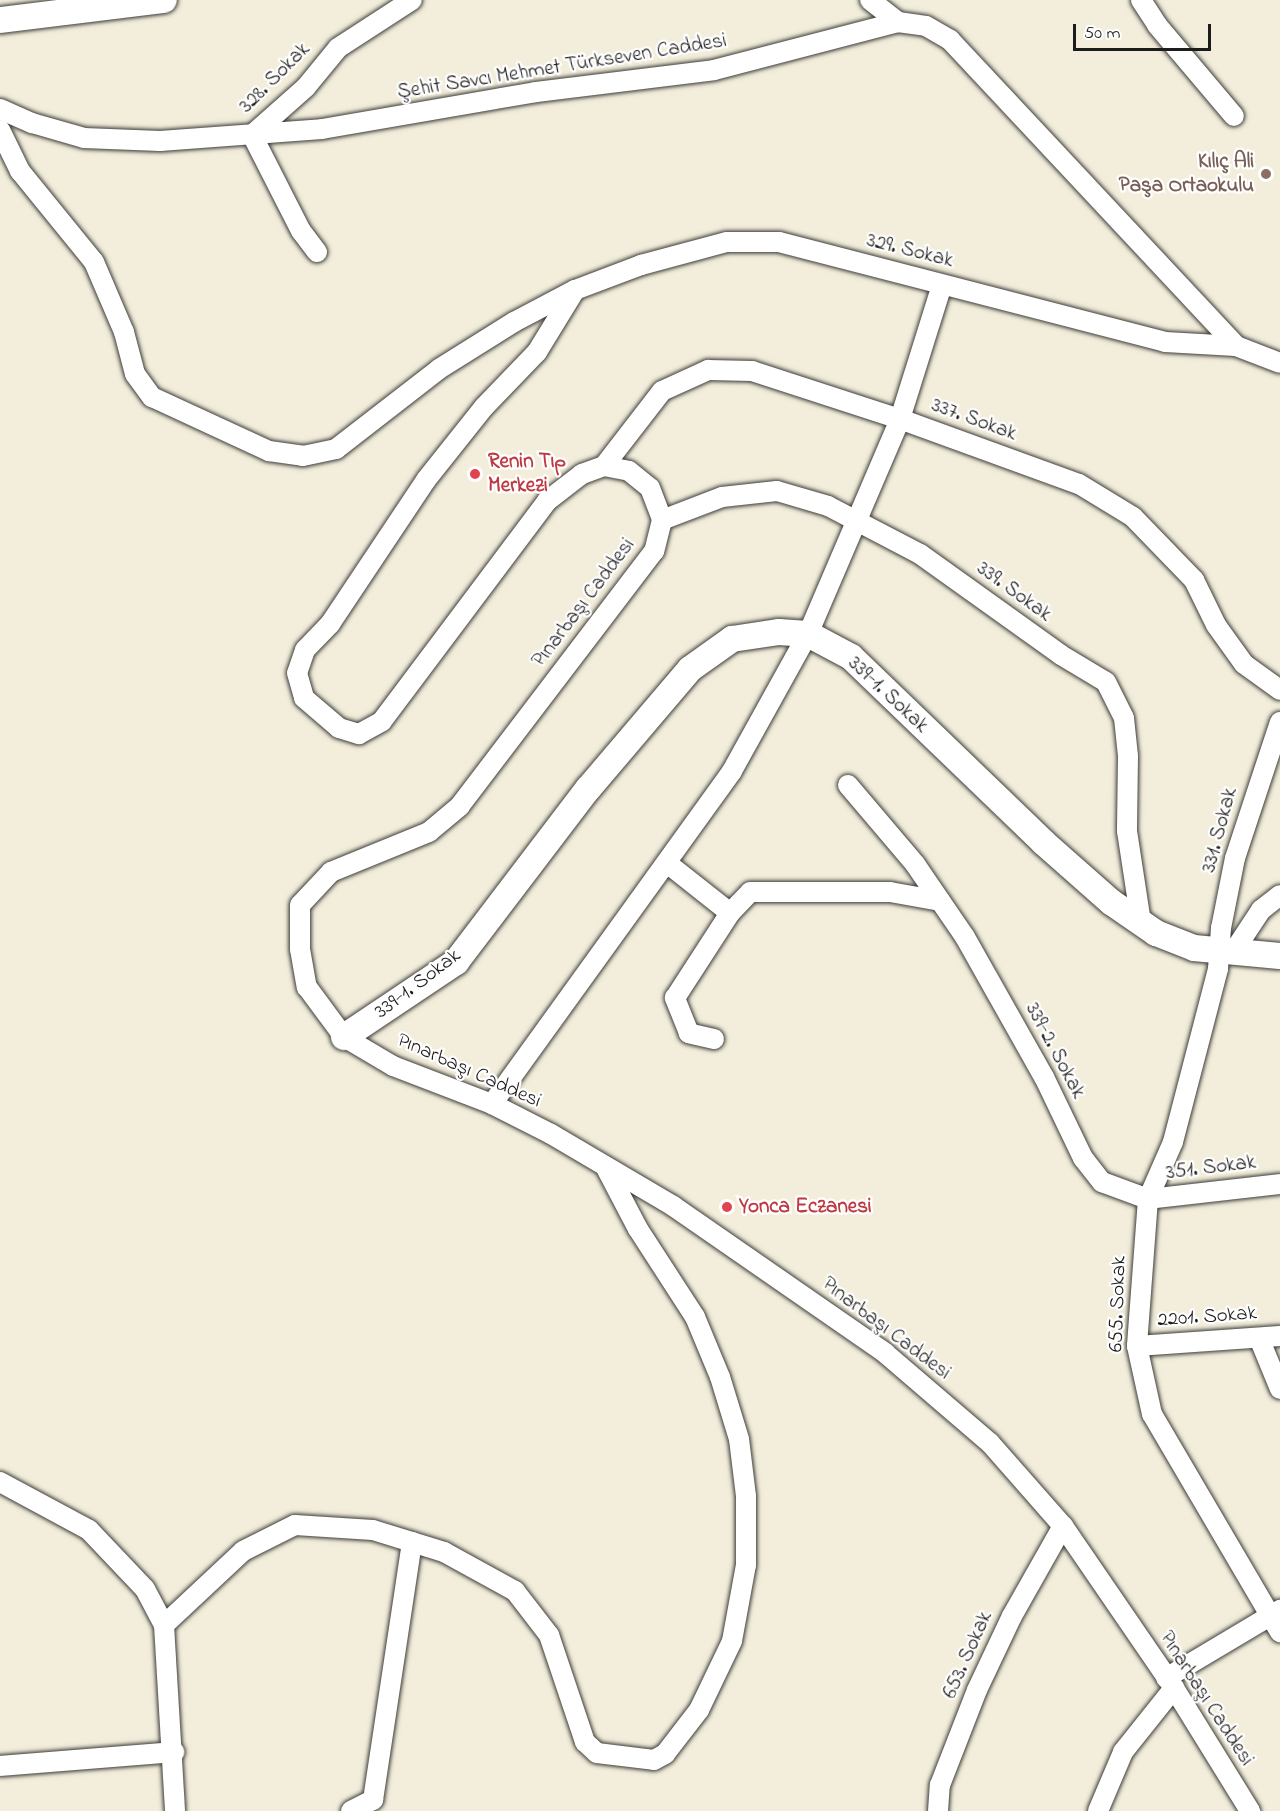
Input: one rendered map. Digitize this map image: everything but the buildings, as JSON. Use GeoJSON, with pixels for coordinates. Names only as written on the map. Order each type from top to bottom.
{"type":"FeatureCollection","features":[{"type":"Feature","properties":{"kind":"street"},"geometry":{"type":"LineString","coordinates":[[0,20],[164,0]]}},
{"type":"Feature","properties":{"kind":"street","name":"328. Sokak"},"geometry":{"type":"LineString","coordinates":[[317,252],[301,231],[252,135],[306,87],[338,48],[412,0]]}},
{"type":"Feature","properties":{"kind":"street"},"geometry":{"type":"LineString","coordinates":[[870,0],[898,22]]}},
{"type":"Feature","properties":{"kind":"street"},"geometry":{"type":"LineString","coordinates":[[1141,0],[1157,25],[1234,116]]}},
{"type":"Feature","properties":{"kind":"street","name":"Şehit Savcı Mehmet Türkseven Caddesi"},"geometry":{"type":"LineString","coordinates":[[0,109],[32,123],[84,138],[160,141],[322,129],[536,92],[714,70],[898,22],[926,26],[950,40],[1236,346],[1280,363]]}},
{"type":"Feature","properties":{"kind":"street"},"geometry":{"type":"LineString","coordinates":[[0,130],[20,171],[94,261],[124,332],[135,374],[152,397],[269,451],[303,456],[336,448],[439,369],[514,322],[575,290]]}},
{"type":"Feature","properties":{"kind":"street","name":"329. Sokak"},"geometry":{"type":"LineString","coordinates":[[575,290],[642,265],[727,242],[779,242],[1165,342],[1236,346]]}},
{"type":"Feature","properties":{"kind":"street"},"geometry":{"type":"LineString","coordinates":[[492,1104],[732,771],[808,634],[858,522],[900,419],[942,285]]}},
{"type":"Feature","properties":{"kind":"street"},"geometry":{"type":"LineString","coordinates":[[575,290],[537,352],[484,407],[426,480],[330,624],[305,650],[297,673],[304,698],[339,728],[359,734],[382,721],[547,501],[582,474],[604,466],[629,471],[650,488],[662,520]]}},
{"type":"Feature","properties":{"kind":"street","name":"337. Sokak"},"geometry":{"type":"LineString","coordinates":[[604,466],[662,391],[708,370],[752,371],[900,419],[1078,484],[1132,517],[1194,580],[1216,625],[1244,664],[1280,690]]}},
{"type":"Feature","properties":{"kind":"street","name":"339. Sokak"},"geometry":{"type":"LineString","coordinates":[[662,520],[722,497],[777,491],[828,506],[920,554],[1061,655],[1106,682],[1124,718],[1128,756],[1127,831],[1141,923]]}},
{"type":"Feature","properties":{"kind":"street","name":"Pınarbaşı Caddesi"},"geometry":{"type":"LineString","coordinates":[[662,520],[654,551],[460,806],[429,832],[331,872],[300,905],[300,949],[307,987],[344,1037],[393,1066],[492,1104],[551,1134],[607,1170],[673,1206],[885,1353],[990,1443],[1063,1526],[1170,1683],[1250,1811]]}},
{"type":"Feature","properties":{"kind":"street","name":"339-1. Sokak"},"geometry":{"type":"LineString","coordinates":[[344,1037],[456,962],[588,789],[690,669],[732,639],[779,632],[808,634],[850,657],[1042,842],[1141,923],[1194,948],[1226,953],[1280,956]]}},
{"type":"Feature","properties":{"kind":"street","name":"331. Sokak"},"geometry":{"type":"LineString","coordinates":[[1226,953],[1221,928],[1235,858],[1280,722]]}},
{"type":"Feature","properties":{"kind":"street","name":"339-2. Sokak"},"geometry":{"type":"LineString","coordinates":[[848,785],[915,864],[965,937],[1044,1077],[1083,1158],[1102,1182],[1148,1199]]}},
{"type":"Feature","properties":{"kind":"street"},"geometry":{"type":"LineString","coordinates":[[667,863],[730,913]]}},
{"type":"Feature","properties":{"kind":"street"},"geometry":{"type":"LineString","coordinates":[[714,1039],[689,1032],[675,998],[730,913],[750,892],[785,890],[890,892],[940,901]]}},
{"type":"Feature","properties":{"kind":"street"},"geometry":{"type":"LineString","coordinates":[[1226,953],[1261,910],[1280,895]]}},
{"type":"Feature","properties":{"kind":"street","name":"655. Sokak"},"geometry":{"type":"LineString","coordinates":[[1226,953],[1173,1143],[1148,1199],[1137,1346],[1152,1414],[1277,1619]]}},
{"type":"Feature","properties":{"kind":"street"},"geometry":{"type":"LineString","coordinates":[[164,1625],[243,1551],[296,1525],[373,1530],[444,1552],[515,1591],[549,1635],[585,1742],[597,1753],[654,1760],[665,1754],[699,1710],[732,1641],[746,1565],[746,1496],[739,1439],[720,1377],[695,1317],[638,1229],[607,1170]]}},
{"type":"Feature","properties":{"kind":"street","name":"351. Sokak"},"geometry":{"type":"LineString","coordinates":[[1148,1199],[1280,1183]]}},
{"type":"Feature","properties":{"kind":"street","name":"2201. Sokak"},"geometry":{"type":"LineString","coordinates":[[1137,1346],[1280,1336]]}},
{"type":"Feature","properties":{"kind":"street"},"geometry":{"type":"LineString","coordinates":[[1259,1338],[1280,1389]]}},
{"type":"Feature","properties":{"kind":"street"},"geometry":{"type":"LineString","coordinates":[[0,1482],[89,1530],[145,1589],[164,1625],[174,1752],[175,1811]]}},
{"type":"Feature","properties":{"kind":"street","name":"653. Sokak"},"geometry":{"type":"LineString","coordinates":[[938,1811],[940,1785],[977,1690],[1012,1616],[1063,1526]]}},
{"type":"Feature","properties":{"kind":"street"},"geometry":{"type":"LineString","coordinates":[[351,1811],[373,1800],[412,1542]]}},
{"type":"Feature","properties":{"kind":"street"},"geometry":{"type":"LineString","coordinates":[[1098,1811],[1123,1752],[1170,1683],[1277,1619]]}},
{"type":"Feature","properties":{"kind":"street"},"geometry":{"type":"LineString","coordinates":[[0,1766],[174,1752]]}},
{"type":"Feature","properties":{"kind":"place","name":"Kılıç Ali Paşa Ortaokulu"},"geometry":{"type":"Point","coordinates":[1266,174]}},
{"type":"Feature","properties":{"kind":"place","name":"Renin Tıp Merkezi"},"geometry":{"type":"Point","coordinates":[475,474]}},
{"type":"Feature","properties":{"kind":"place","name":"Yonca Eczanesi"},"geometry":{"type":"Point","coordinates":[727,1207]}}]}
